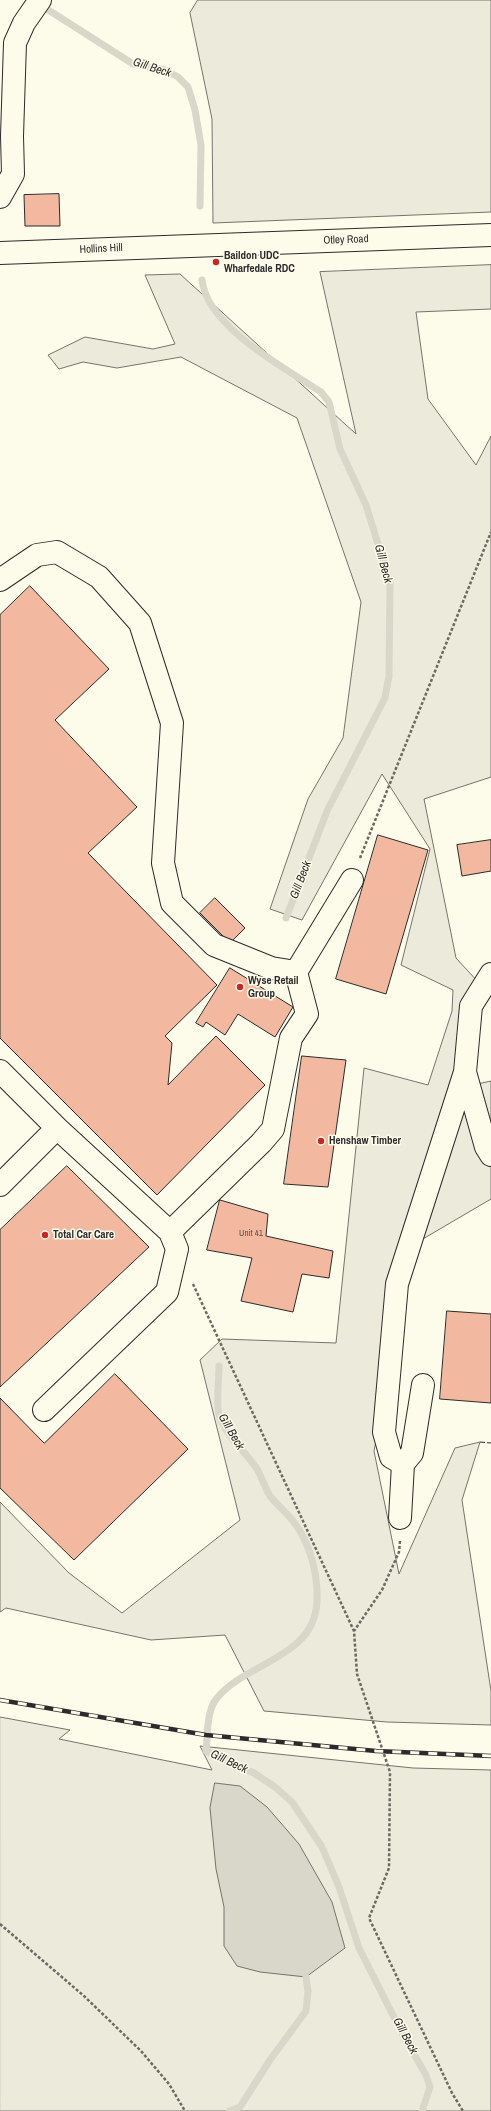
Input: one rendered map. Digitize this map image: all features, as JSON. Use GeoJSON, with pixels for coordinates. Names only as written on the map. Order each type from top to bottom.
{"type":"FeatureCollection","features":[{"type":"Feature","properties":{"kind":"street"},"geometry":{"type":"LineString","coordinates":[[0,197],[13,174],[12,136],[15,43],[24,23],[37,5]]}},
{"type":"Feature","properties":{"kind":"street","name":"Otley Road"},"geometry":{"type":"LineString","coordinates":[[201,244],[491,235]]}},
{"type":"Feature","properties":{"kind":"street","name":"Hollins Hill"},"geometry":{"type":"LineString","coordinates":[[0,253],[201,244]]}},
{"type":"Feature","properties":{"kind":"street"},"geometry":{"type":"LineString","coordinates":[[0,580],[37,555],[57,552],[99,577],[140,624],[172,723],[163,863],[172,903],[214,945],[271,968],[296,972]]}},
{"type":"Feature","properties":{"kind":"street"},"geometry":{"type":"LineString","coordinates":[[44,1410],[167,1292],[173,1240],[272,1129],[291,1038],[307,1014],[296,972],[352,880]]}},
{"type":"Feature","properties":{"kind":"street"},"geometry":{"type":"LineString","coordinates":[[403,1464],[391,1457],[384,1432],[397,1284],[465,1072],[471,1006],[491,974]]}},
{"type":"Feature","properties":{"kind":"street"},"geometry":{"type":"LineString","coordinates":[[0,1071],[173,1240]]}},
{"type":"Feature","properties":{"kind":"street"},"geometry":{"type":"LineString","coordinates":[[465,1072],[486,1147],[491,1155]]}},
{"type":"Feature","properties":{"kind":"street"},"geometry":{"type":"LineString","coordinates":[[0,1185],[57,1128]]}},
{"type":"Feature","properties":{"kind":"street"},"geometry":{"type":"LineString","coordinates":[[400,1518],[403,1464],[412,1453],[423,1385]]}},
{"type":"Feature","properties":{"kind":"path"},"geometry":{"type":"LineString","coordinates":[[352,880],[491,532]]}},
{"type":"Feature","properties":{"kind":"path"},"geometry":{"type":"LineString","coordinates":[[173,1240],[354,1631],[357,1674],[390,1772],[389,1868],[369,1918],[452,2093],[463,2111]]}},
{"type":"Feature","properties":{"kind":"path"},"geometry":{"type":"LineString","coordinates":[[354,1631],[382,1590],[399,1552],[400,1518]]}},
{"type":"Feature","properties":{"kind":"path"},"geometry":{"type":"LineString","coordinates":[[0,1924],[84,1996],[141,2051],[169,2084],[185,2111]]}},
{"type":"Feature","properties":{"kind":"shaded area"},"geometry":{"type":"Polygon","coordinates":[[[198,0],[491,0],[491,212],[213,223],[212,119],[190,13],[198,0]]]}},
{"type":"Feature","properties":{"kind":"shaded area"},"geometry":{"type":"Polygon","coordinates":[[[491,265],[491,309],[416,312],[428,399],[476,465],[491,436],[491,777],[424,799],[456,958],[480,984],[450,1090],[491,1081],[491,1199],[416,1243],[374,1451],[399,1574],[455,1448],[480,1442],[462,1500],[491,1691],[491,1725],[387,1722],[264,1711],[225,1635],[151,1640],[6,1608],[0,1612],[0,1502],[69,1573],[122,1613],[240,1520],[200,1360],[222,1339],[336,1343],[364,1068],[428,1085],[452,1011],[453,990],[401,965],[430,849],[382,774],[302,920],[270,909],[308,799],[343,738],[361,602],[297,418],[181,357],[117,368],[83,362],[59,369],[48,355],[85,337],[153,349],[175,344],[145,275],[180,274],[356,434],[320,272],[491,265]]]}},
{"type":"Feature","properties":{"kind":"shaded area"},"geometry":{"type":"Polygon","coordinates":[[[0,1717],[70,1730],[59,1739],[212,1770],[200,1746],[413,1768],[491,1770],[491,2111],[0,2111],[0,1717]]]}},
{"type":"Feature","properties":{"kind":"shaded area"},"geometry":{"type":"Polygon","coordinates":[[[215,1783],[240,1786],[267,1807],[299,1844],[332,1902],[345,1948],[306,1977],[260,1972],[237,1966],[224,1946],[224,1907],[216,1869],[210,1808],[215,1783]]]}},
{"type":"Feature","properties":{"kind":"building"},"geometry":{"type":"Polygon","coordinates":[[[59,194],[60,226],[25,226],[24,195],[59,194]]]}},
{"type":"Feature","properties":{"kind":"building"},"geometry":{"type":"Polygon","coordinates":[[[30,586],[109,669],[55,720],[137,807],[88,853],[217,985],[165,1036],[172,1043],[168,1085],[216,1036],[265,1085],[157,1195],[0,1038],[0,615],[30,586]]]}},
{"type":"Feature","properties":{"kind":"building"},"geometry":{"type":"Polygon","coordinates":[[[378,835],[428,850],[386,994],[336,979],[378,835]]]}},
{"type":"Feature","properties":{"kind":"building"},"geometry":{"type":"Polygon","coordinates":[[[491,840],[491,871],[462,876],[457,845],[491,840]]]}},
{"type":"Feature","properties":{"kind":"building"},"geometry":{"type":"Polygon","coordinates":[[[215,898],[245,928],[230,943],[200,913],[215,898]]]}},
{"type":"Feature","properties":{"kind":"building","name":"Wyse Retail Group"},"geometry":{"type":"Polygon","coordinates":[[[230,968],[293,1007],[275,1037],[238,1014],[225,1035],[206,1022],[203,1027],[196,1023],[230,968]]]}},
{"type":"Feature","properties":{"kind":"building"},"geometry":{"type":"Polygon","coordinates":[[[302,1056],[346,1060],[328,1187],[284,1184],[302,1056]]]}},
{"type":"Feature","properties":{"kind":"building"},"geometry":{"type":"Polygon","coordinates":[[[67,1166],[149,1247],[0,1387],[0,1230],[67,1166]]]}},
{"type":"Feature","properties":{"kind":"building"},"geometry":{"type":"Polygon","coordinates":[[[220,1200],[268,1214],[266,1236],[333,1251],[329,1278],[302,1274],[293,1312],[241,1301],[252,1258],[207,1250],[220,1200]]]}},
{"type":"Feature","properties":{"kind":"building"},"geometry":{"type":"Polygon","coordinates":[[[447,1311],[491,1314],[491,1403],[440,1399],[447,1311]]]}},
{"type":"Feature","properties":{"kind":"building"},"geometry":{"type":"Polygon","coordinates":[[[115,1374],[188,1449],[74,1560],[0,1488],[0,1398],[44,1443],[115,1374]]]}},
{"type":"Feature","properties":{"kind":"waterway","name":"Gill Beck"},"geometry":{"type":"LineString","coordinates":[[39,4],[133,64],[165,70],[178,77],[188,87],[195,110],[201,145],[200,206]]}},
{"type":"Feature","properties":{"kind":"waterway","name":"Gill Beck"},"geometry":{"type":"LineString","coordinates":[[202,280],[207,297],[218,314],[232,330],[250,345],[321,392],[329,402],[340,449],[366,505],[390,583],[389,676],[385,698],[327,811],[286,918]]}},
{"type":"Feature","properties":{"kind":"waterway","name":"Gill Beck"},"geometry":{"type":"LineString","coordinates":[[219,1366],[218,1410],[222,1423],[231,1437],[257,1469],[270,1496],[299,1529],[312,1559],[316,1580],[317,1601],[313,1620],[305,1635],[292,1647],[230,1686],[213,1703],[209,1716],[206,1751],[254,1773],[275,1787],[292,1802],[322,1847],[339,1887],[359,1948],[404,2037],[426,2075],[430,2087],[422,2111]]}},
{"type":"Feature","properties":{"kind":"waterway"},"geometry":{"type":"LineString","coordinates":[[229,2111],[240,2107],[270,2060],[306,2011],[308,1991],[306,1977]]}},
{"type":"Feature","properties":{"kind":"railway"},"geometry":{"type":"LineString","coordinates":[[0,1700],[206,1735],[376,1751],[491,1756]]}},
{"type":"Feature","properties":{"kind":"fence"},"geometry":{"type":"LineString","coordinates":[[480,1442],[491,1443]]}},
{"type":"Feature","properties":{"kind":"place","name":"Baildon UDC Wharfedale RDC"},"geometry":{"type":"Point","coordinates":[216,262]}},
{"type":"Feature","properties":{"kind":"place","name":"Wyse Retail Group"},"geometry":{"type":"Point","coordinates":[240,987]}},
{"type":"Feature","properties":{"kind":"place","name":"Henshaw Timber"},"geometry":{"type":"Point","coordinates":[321,1141]}},
{"type":"Feature","properties":{"kind":"place","name":"Total Car Care"},"geometry":{"type":"Point","coordinates":[45,1235]}}]}
